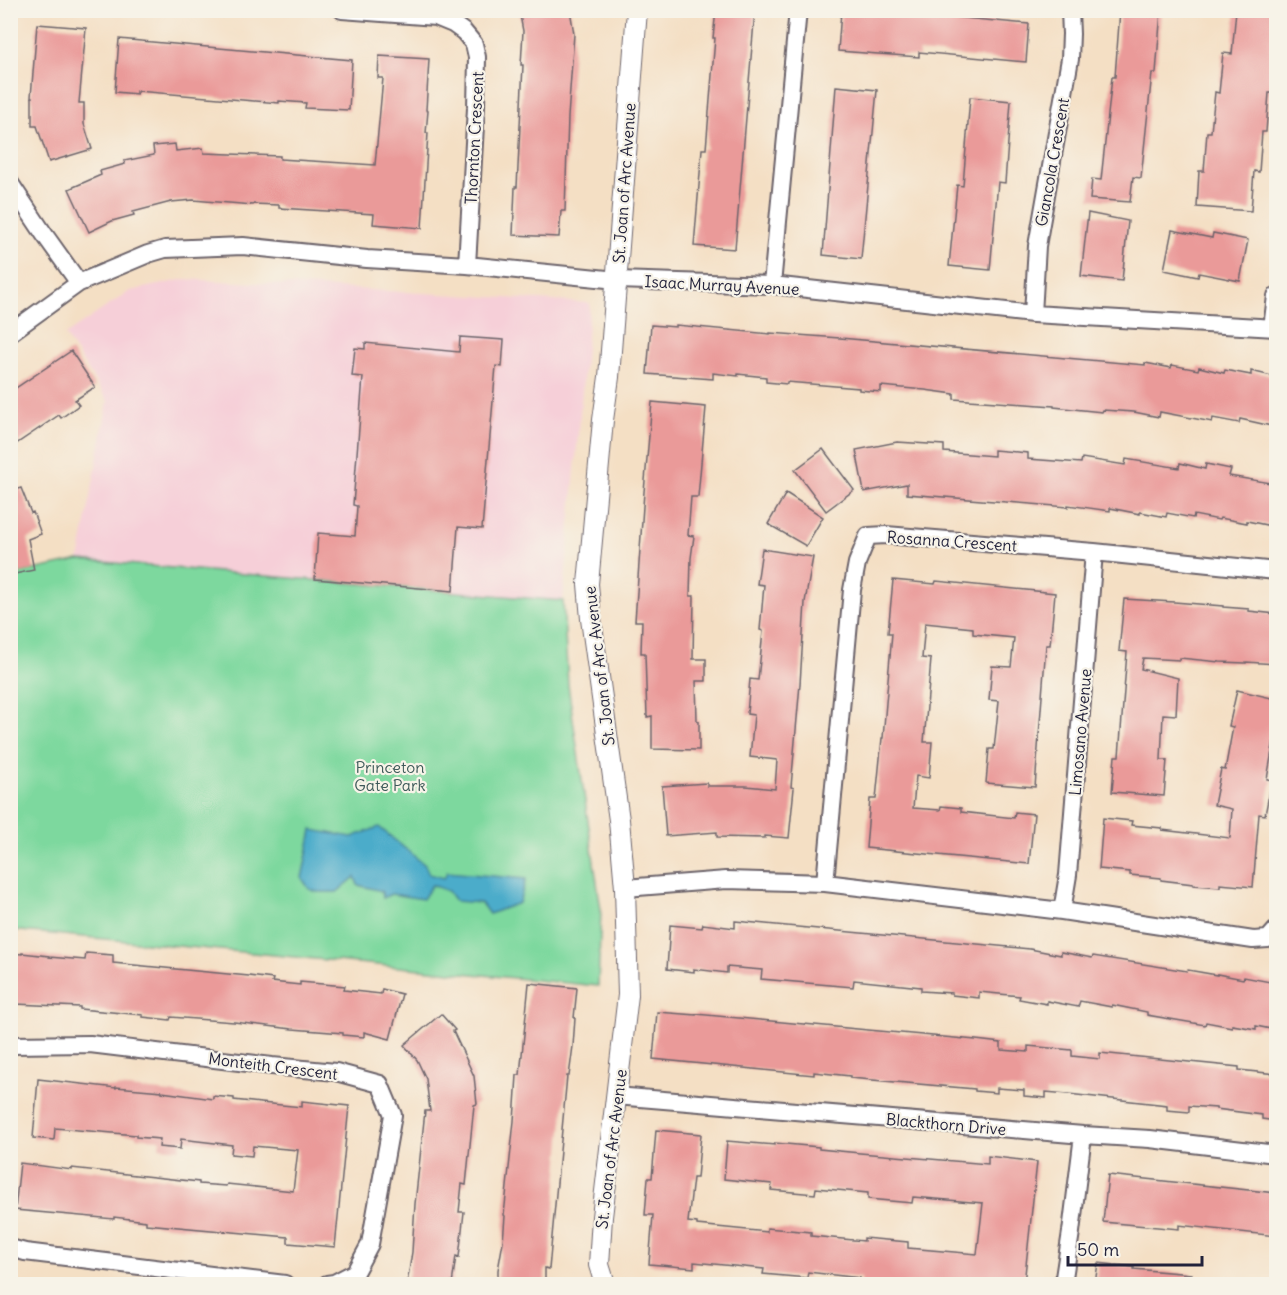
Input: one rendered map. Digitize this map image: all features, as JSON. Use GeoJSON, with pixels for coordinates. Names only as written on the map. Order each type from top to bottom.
{"type":"FeatureCollection","features":[{"type":"Feature","properties":{"kind":"street","name":"Thornton Crescent"},"geometry":{"type":"LineString","coordinates":[[342,10],[436,17],[453,24],[474,44],[477,57],[476,108],[467,265]]}},
{"type":"Feature","properties":{"kind":"street","name":"St. Joan of Arc Avenue"},"geometry":{"type":"LineString","coordinates":[[605,1284],[599,1264],[602,1217],[628,995],[626,888],[588,584],[609,377],[637,10]]}},
{"type":"Feature","properties":{"kind":"street"},"geometry":{"type":"LineString","coordinates":[[772,285],[798,10]]}},
{"type":"Feature","properties":{"kind":"street","name":"Giancola Crescent"},"geometry":{"type":"LineString","coordinates":[[1033,314],[1037,246],[1070,59],[1070,10]]}},
{"type":"Feature","properties":{"kind":"street"},"geometry":{"type":"LineString","coordinates":[[10,183],[79,283]]}},
{"type":"Feature","properties":{"kind":"street","name":"Isaac Murray Avenue"},"geometry":{"type":"LineString","coordinates":[[10,333],[79,283],[148,254],[182,247],[243,246],[616,280],[772,285],[1033,314],[1274,328]]}},
{"type":"Feature","properties":{"kind":"street"},"geometry":{"type":"LineString","coordinates":[[1274,328],[1276,296]]}},
{"type":"Feature","properties":{"kind":"street","name":"Rosanna Crescent"},"geometry":{"type":"LineString","coordinates":[[825,883],[852,590],[857,563],[868,536],[886,535],[1094,552],[1276,571]]}},
{"type":"Feature","properties":{"kind":"street","name":"Limosano Avenue"},"geometry":{"type":"LineString","coordinates":[[1062,911],[1068,875],[1094,552]]}},
{"type":"Feature","properties":{"kind":"street"},"geometry":{"type":"LineString","coordinates":[[626,888],[726,880],[825,883],[1062,911],[1253,939],[1268,939],[1276,930]]}},
{"type":"Feature","properties":{"kind":"street","name":"Monteith Crescent"},"geometry":{"type":"LineString","coordinates":[[10,1045],[90,1044],[336,1072],[380,1084],[393,1115],[370,1244],[356,1272],[327,1284]]}},
{"type":"Feature","properties":{"kind":"street","name":"Blackthorn Drive"},"geometry":{"type":"LineString","coordinates":[[616,1096],[1150,1139],[1276,1154]]}},
{"type":"Feature","properties":{"kind":"street"},"geometry":{"type":"LineString","coordinates":[[1063,1284],[1083,1135]]}},
{"type":"Feature","properties":{"kind":"street"},"geometry":{"type":"LineString","coordinates":[[10,1248],[25,1252],[285,1284]]}},
{"type":"Feature","properties":{"kind":"shaded area"},"geometry":{"type":"Polygon","coordinates":[[[185,279],[590,303],[563,601],[79,560],[108,401],[65,335],[130,291],[185,279]]]}},
{"type":"Feature","properties":{"kind":"green space","name":"Princeton Gate Park"},"geometry":{"type":"Polygon","coordinates":[[[79,560],[563,601],[568,685],[601,910],[598,986],[11,930],[10,575],[79,560]]]}},
{"type":"Feature","properties":{"kind":"water"},"geometry":{"type":"Polygon","coordinates":[[[379,827],[425,865],[429,874],[444,878],[447,872],[526,879],[519,903],[489,914],[481,903],[455,901],[448,891],[432,885],[423,899],[391,894],[383,898],[382,891],[358,885],[355,877],[337,892],[317,892],[309,889],[302,878],[312,830],[352,837],[379,827]]]}},
{"type":"Feature","properties":{"kind":"building"},"geometry":{"type":"Polygon","coordinates":[[[519,10],[570,10],[574,34],[565,211],[561,211],[559,237],[513,235],[523,65],[521,65],[523,31],[519,10]]]}},
{"type":"Feature","properties":{"kind":"building"},"geometry":{"type":"Polygon","coordinates":[[[716,10],[755,10],[735,249],[694,246],[702,149],[706,149],[716,10]]]}},
{"type":"Feature","properties":{"kind":"building"},"geometry":{"type":"Polygon","coordinates":[[[1120,10],[1161,10],[1156,73],[1152,73],[1141,178],[1133,177],[1130,202],[1090,199],[1092,179],[1101,180],[1112,77],[1115,77],[1120,10]]]}},
{"type":"Feature","properties":{"kind":"building"},"geometry":{"type":"Polygon","coordinates":[[[1236,10],[1276,10],[1274,93],[1269,93],[1266,132],[1262,132],[1259,172],[1254,171],[1251,211],[1197,207],[1199,171],[1204,171],[1207,132],[1211,132],[1215,92],[1219,93],[1223,53],[1232,54],[1236,10]]]}},
{"type":"Feature","properties":{"kind":"building"},"geometry":{"type":"Polygon","coordinates":[[[841,11],[932,18],[932,15],[1029,24],[1026,62],[919,52],[919,57],[838,51],[841,11]]]}},
{"type":"Feature","properties":{"kind":"building"},"geometry":{"type":"Polygon","coordinates":[[[37,24],[86,28],[79,103],[84,103],[84,124],[92,149],[49,162],[37,126],[32,126],[31,97],[37,24]]]}},
{"type":"Feature","properties":{"kind":"building"},"geometry":{"type":"Polygon","coordinates":[[[119,39],[352,60],[349,110],[305,108],[306,103],[279,101],[279,103],[137,91],[137,94],[115,92],[119,39]]]}},
{"type":"Feature","properties":{"kind":"building"},"geometry":{"type":"Polygon","coordinates":[[[379,56],[429,59],[426,110],[428,111],[426,133],[428,133],[422,228],[373,224],[374,214],[193,200],[171,202],[133,212],[134,215],[112,221],[89,232],[69,189],[101,175],[100,171],[125,164],[124,161],[154,155],[153,146],[175,144],[176,151],[203,148],[204,153],[280,156],[280,159],[375,165],[383,78],[378,78],[379,56]]]}},
{"type":"Feature","properties":{"kind":"building"},"geometry":{"type":"Polygon","coordinates":[[[836,86],[877,90],[861,259],[823,255],[836,86]]]}},
{"type":"Feature","properties":{"kind":"building"},"geometry":{"type":"Polygon","coordinates":[[[970,97],[1011,101],[1005,183],[998,182],[990,270],[949,266],[957,185],[963,186],[970,97]]]}},
{"type":"Feature","properties":{"kind":"building"},"geometry":{"type":"Polygon","coordinates":[[[1088,213],[1128,221],[1122,281],[1081,276],[1088,213]]]}},
{"type":"Feature","properties":{"kind":"building"},"geometry":{"type":"Polygon","coordinates":[[[1172,230],[1212,238],[1213,233],[1248,240],[1240,281],[1199,273],[1198,277],[1164,270],[1172,230]]]}},
{"type":"Feature","properties":{"kind":"building"},"geometry":{"type":"Polygon","coordinates":[[[651,325],[840,338],[1145,365],[1145,363],[1171,368],[1172,365],[1198,370],[1199,367],[1224,373],[1225,370],[1251,375],[1251,371],[1276,377],[1276,427],[1240,419],[1239,423],[1213,418],[1212,422],[1160,412],[1159,417],[1134,412],[1103,410],[1102,412],[954,399],[954,394],[881,386],[881,392],[859,390],[859,388],[766,382],[766,377],[738,374],[738,376],[713,373],[713,379],[647,374],[651,325]]]}},
{"type":"Feature","properties":{"kind":"building"},"geometry":{"type":"Polygon","coordinates":[[[460,337],[504,340],[502,367],[496,366],[482,529],[458,527],[453,591],[315,579],[318,533],[355,536],[357,506],[353,505],[363,377],[352,376],[355,348],[365,349],[365,343],[459,352],[460,337]]]}},
{"type":"Feature","properties":{"kind":"building"},"geometry":{"type":"Polygon","coordinates":[[[71,351],[95,387],[75,400],[79,405],[61,418],[59,415],[10,448],[10,392],[71,351]]]}},
{"type":"Feature","properties":{"kind":"building"},"geometry":{"type":"Polygon","coordinates":[[[652,402],[706,407],[698,497],[691,497],[688,535],[694,536],[690,596],[694,596],[693,659],[706,659],[706,681],[696,681],[699,750],[652,749],[652,716],[647,717],[645,653],[641,653],[642,621],[635,621],[652,402]]]}},
{"type":"Feature","properties":{"kind":"building"},"geometry":{"type":"Polygon","coordinates":[[[897,442],[944,445],[944,452],[994,456],[994,450],[1028,453],[1028,459],[1081,463],[1082,458],[1125,465],[1126,459],[1179,468],[1180,463],[1205,469],[1206,464],[1231,469],[1229,476],[1276,484],[1276,527],[1194,515],[1193,518],[1167,513],[1166,517],[1110,508],[1110,511],[1068,505],[1068,507],[907,494],[907,484],[864,492],[856,450],[897,442]]]}},
{"type":"Feature","properties":{"kind":"building"},"geometry":{"type":"Polygon","coordinates":[[[823,449],[854,490],[826,511],[795,470],[823,449]]]}},
{"type":"Feature","properties":{"kind":"building"},"geometry":{"type":"Polygon","coordinates":[[[21,488],[41,534],[28,539],[34,570],[10,575],[10,492],[21,488]]]}},
{"type":"Feature","properties":{"kind":"building"},"geometry":{"type":"Polygon","coordinates":[[[786,493],[823,517],[806,546],[768,524],[786,493]]]}},
{"type":"Feature","properties":{"kind":"building"},"geometry":{"type":"Polygon","coordinates":[[[762,549],[813,557],[805,602],[789,838],[717,837],[717,832],[666,836],[662,786],[707,783],[707,786],[775,789],[777,760],[750,757],[754,715],[747,714],[750,679],[758,680],[763,631],[760,630],[764,585],[757,584],[762,549]]]}},
{"type":"Feature","properties":{"kind":"building"},"geometry":{"type":"Polygon","coordinates":[[[893,580],[935,584],[936,581],[1055,593],[1050,645],[1046,645],[1035,787],[986,783],[989,749],[994,749],[999,701],[989,700],[992,666],[1011,667],[1014,638],[973,634],[973,628],[925,623],[922,658],[931,659],[924,742],[932,742],[929,778],[916,776],[913,808],[940,810],[941,806],[961,808],[961,812],[1014,818],[1015,812],[1034,814],[1029,864],[866,848],[870,799],[876,799],[883,738],[892,633],[888,633],[893,580]]]}},
{"type":"Feature","properties":{"kind":"building"},"geometry":{"type":"Polygon","coordinates":[[[1124,599],[1223,606],[1276,614],[1276,664],[1143,658],[1141,669],[1178,678],[1176,715],[1163,714],[1161,760],[1167,760],[1164,796],[1112,792],[1115,756],[1119,756],[1127,652],[1119,651],[1124,599]]]}},
{"type":"Feature","properties":{"kind":"building"},"geometry":{"type":"Polygon","coordinates":[[[1237,690],[1276,699],[1276,729],[1267,779],[1272,780],[1265,815],[1259,814],[1253,887],[1220,884],[1220,887],[1193,885],[1161,880],[1161,878],[1130,875],[1130,872],[1099,869],[1103,818],[1132,821],[1131,825],[1162,828],[1162,830],[1230,838],[1232,809],[1214,805],[1221,769],[1225,770],[1233,727],[1229,726],[1237,690]]]}},
{"type":"Feature","properties":{"kind":"building"},"geometry":{"type":"Polygon","coordinates":[[[735,921],[1030,949],[1061,955],[1061,952],[1276,983],[1276,1030],[1256,1026],[1256,1029],[1232,1025],[1232,1027],[1206,1022],[1205,1025],[1147,1015],[1147,1012],[1112,1005],[1112,1007],[1080,1001],[1078,1007],[1019,999],[1020,996],[979,992],[979,998],[921,991],[921,987],[854,980],[853,987],[761,979],[762,970],[727,967],[727,973],[667,969],[670,925],[702,928],[703,924],[735,928],[735,921]]]}},
{"type":"Feature","properties":{"kind":"building"},"geometry":{"type":"Polygon","coordinates":[[[10,953],[85,960],[86,953],[113,955],[113,963],[249,976],[273,979],[272,982],[300,985],[300,982],[345,986],[344,990],[381,994],[382,989],[402,994],[390,1039],[364,1032],[364,1037],[234,1022],[171,1017],[170,1020],[80,1009],[80,1007],[16,1004],[10,1001],[10,953]]]}},
{"type":"Feature","properties":{"kind":"building"},"geometry":{"type":"Polygon","coordinates":[[[529,983],[577,988],[573,1046],[569,1076],[567,1076],[549,1269],[545,1268],[545,1284],[498,1284],[517,1075],[520,1075],[529,983]]]}},
{"type":"Feature","properties":{"kind":"building"},"geometry":{"type":"Polygon","coordinates":[[[657,1012],[976,1040],[1001,1043],[1001,1050],[1028,1052],[1028,1046],[1072,1050],[1072,1056],[1100,1059],[1100,1053],[1239,1067],[1239,1070],[1276,1074],[1276,1121],[1262,1119],[1262,1115],[1216,1108],[1189,1106],[1189,1112],[1167,1110],[1167,1105],[1068,1094],[1046,1092],[1046,1098],[1024,1096],[1024,1090],[997,1088],[997,1093],[850,1078],[850,1076],[814,1072],[814,1075],[653,1059],[657,1012]]]}},
{"type":"Feature","properties":{"kind":"building"},"geometry":{"type":"Polygon","coordinates":[[[441,1014],[455,1030],[453,1031],[474,1076],[477,1104],[474,1105],[466,1185],[462,1184],[459,1212],[464,1212],[459,1257],[456,1256],[452,1284],[407,1284],[425,1111],[430,1111],[426,1079],[417,1060],[404,1045],[441,1014]]]}},
{"type":"Feature","properties":{"kind":"building"},"geometry":{"type":"Polygon","coordinates":[[[38,1079],[302,1107],[302,1101],[349,1106],[335,1247],[288,1243],[288,1237],[146,1224],[146,1221],[114,1217],[114,1219],[15,1210],[20,1163],[199,1182],[199,1184],[226,1186],[227,1184],[293,1191],[298,1150],[253,1146],[252,1156],[231,1154],[232,1145],[181,1139],[180,1149],[159,1147],[160,1139],[55,1128],[54,1140],[33,1138],[38,1079]]]}},
{"type":"Feature","properties":{"kind":"building"},"geometry":{"type":"Polygon","coordinates":[[[656,1130],[701,1134],[697,1178],[693,1178],[688,1222],[697,1223],[697,1225],[767,1232],[767,1228],[811,1232],[811,1236],[864,1241],[864,1238],[908,1242],[908,1248],[977,1254],[983,1203],[913,1197],[912,1203],[868,1199],[868,1193],[816,1188],[815,1194],[771,1190],[772,1184],[724,1179],[727,1141],[775,1145],[775,1143],[988,1164],[988,1156],[1037,1162],[1024,1284],[860,1283],[860,1278],[808,1272],[807,1278],[763,1274],[764,1269],[694,1262],[694,1268],[649,1264],[653,1215],[645,1215],[648,1178],[652,1178],[656,1130]]]}},
{"type":"Feature","properties":{"kind":"building"},"geometry":{"type":"Polygon","coordinates":[[[1108,1175],[1276,1193],[1276,1236],[1179,1225],[1179,1229],[1103,1222],[1108,1175]]]}},
{"type":"Feature","properties":{"kind":"building"},"geometry":{"type":"Polygon","coordinates":[[[1098,1263],[1191,1274],[1190,1284],[1095,1284],[1098,1263]]]}}]}
